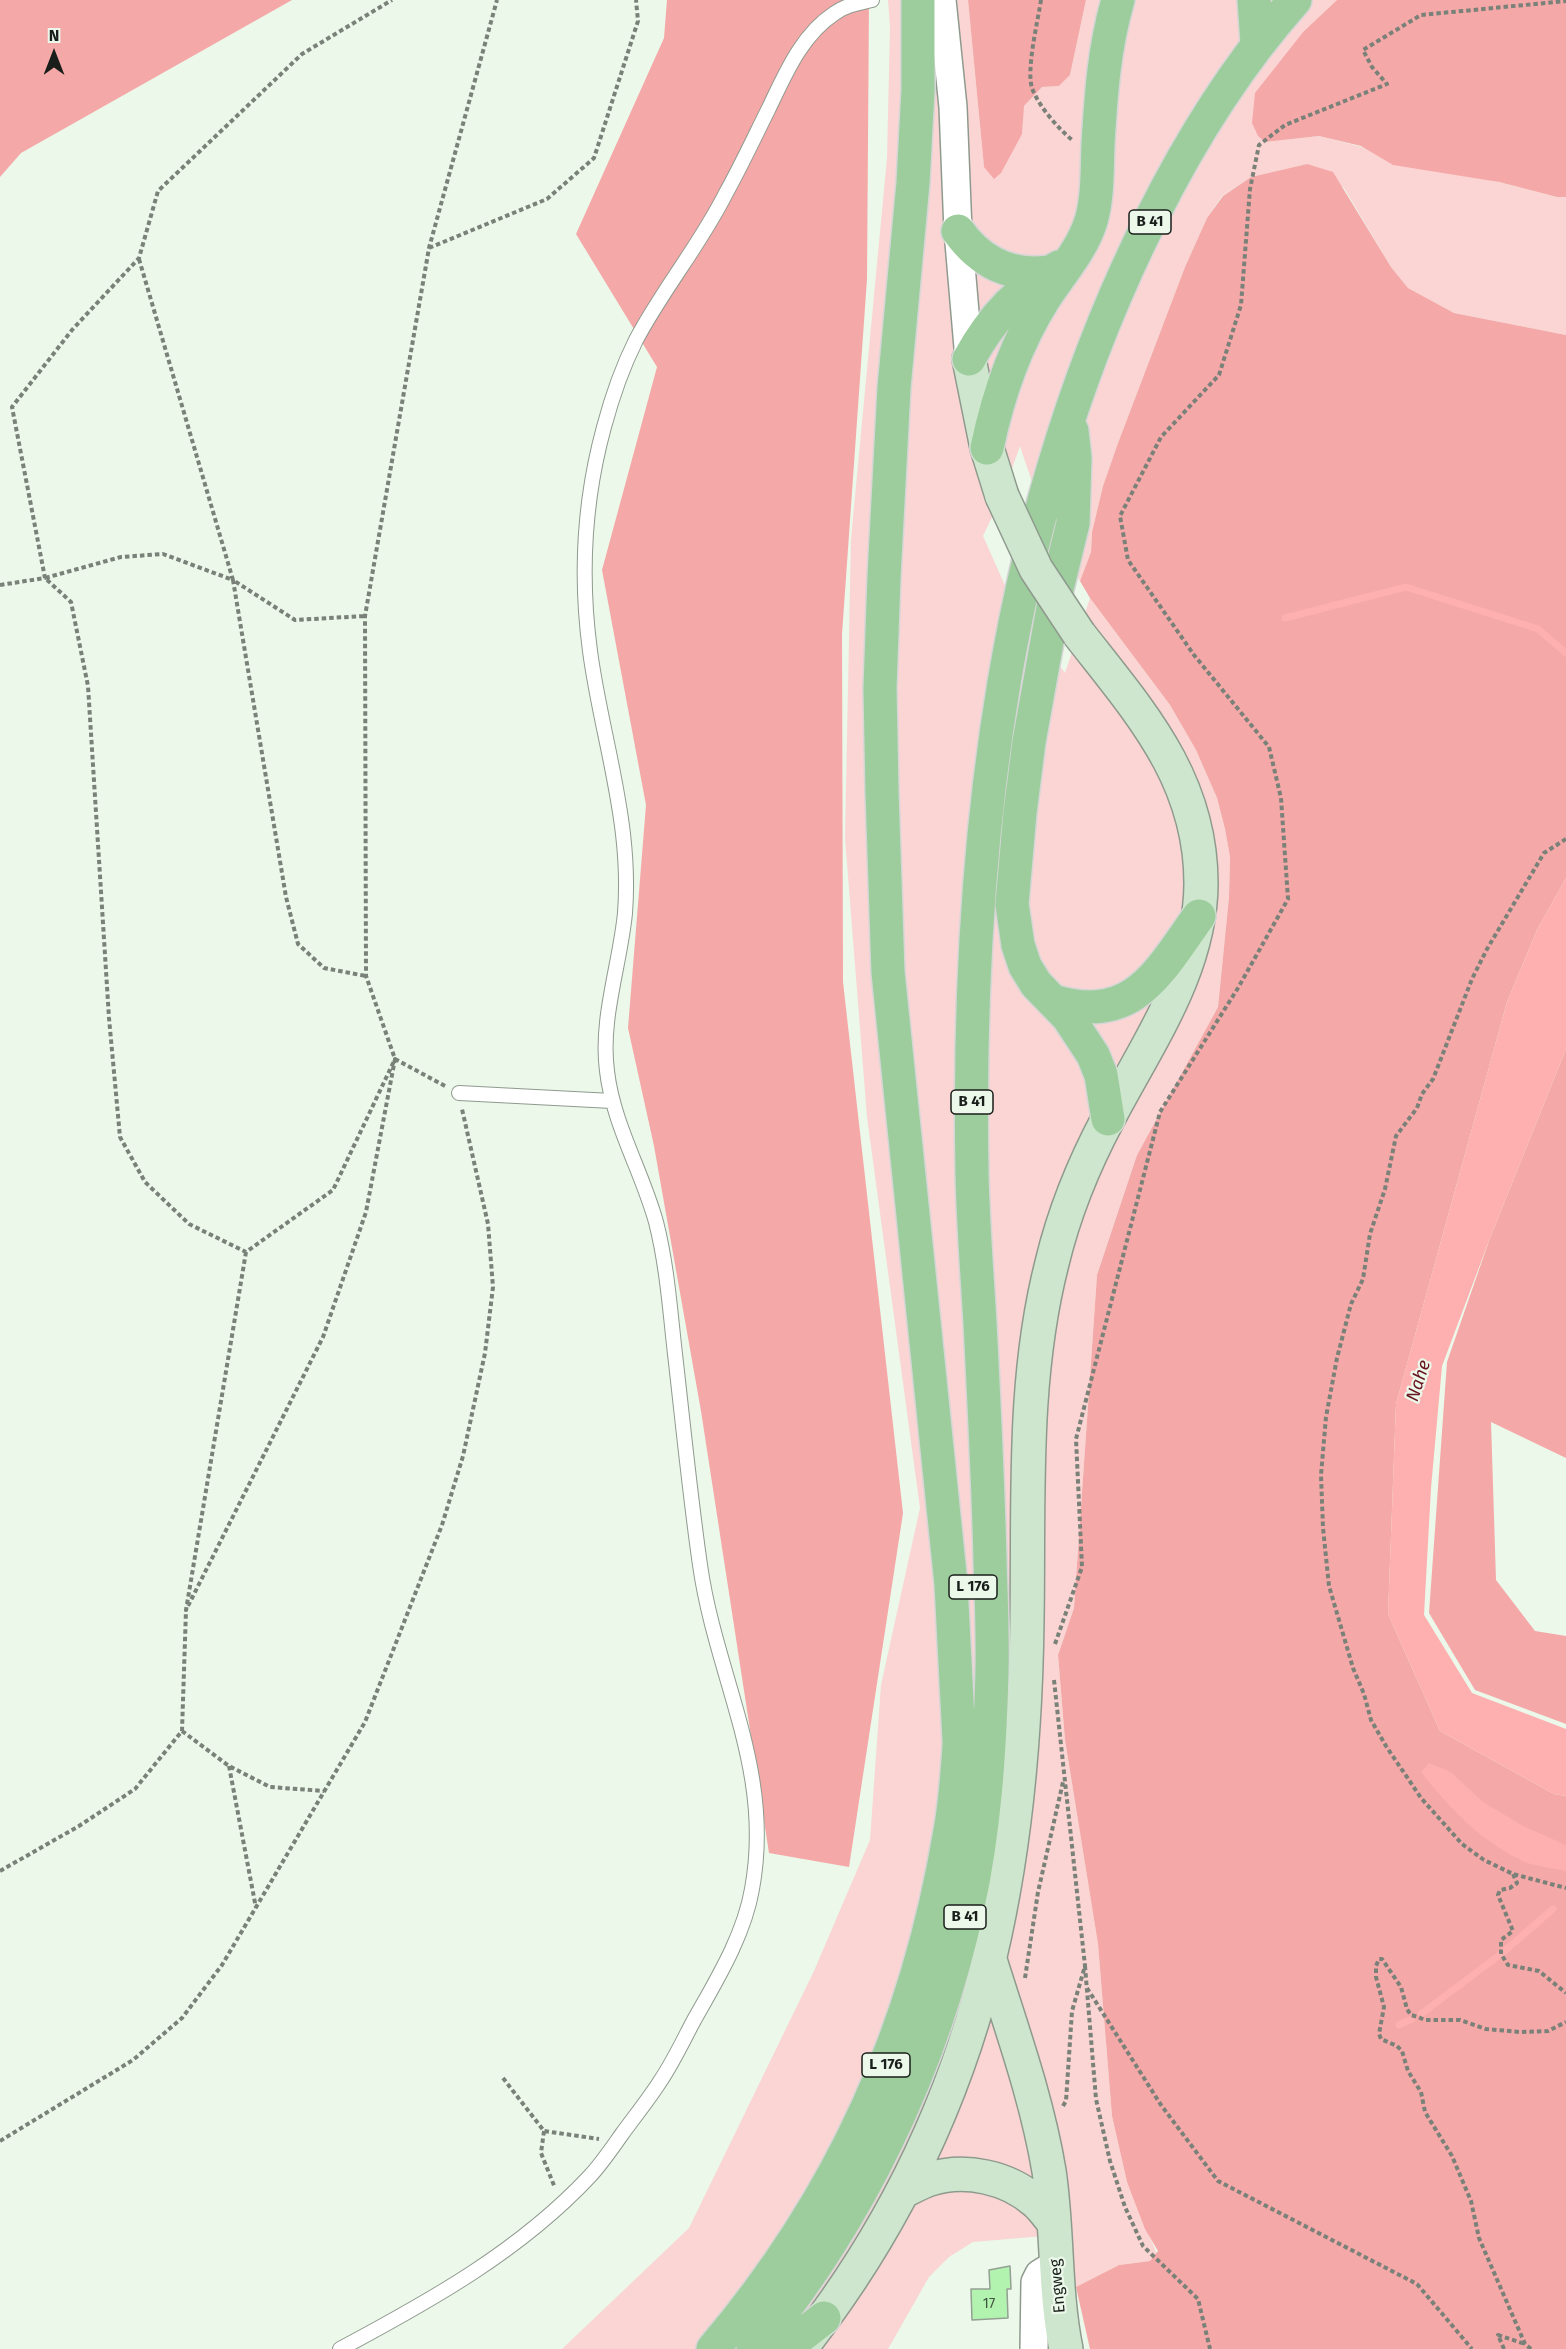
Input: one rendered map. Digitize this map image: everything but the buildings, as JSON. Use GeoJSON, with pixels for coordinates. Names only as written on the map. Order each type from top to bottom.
{"type":"FeatureCollection","features":[{"type":"Feature","properties":{"kind":"main road"},"geometry":{"type":"LineString","coordinates":[[918,0],[918,90],[913,183],[894,388],[884,577],[880,688],[882,792],[888,972],[951,1584],[959,1740]]}},
{"type":"Feature","properties":{"kind":"main road"},"geometry":{"type":"LineString","coordinates":[[801,2349],[863,2261],[904,2191],[931,2136],[974,2020],[990,1960],[1011,1854],[1023,1747],[1027,1619],[1028,1454],[1038,1334],[1046,1287],[1063,1223],[1080,1179],[1108,1119],[1154,1036],[1175,991],[1193,944],[1199,916],[1201,887],[1199,852],[1192,812],[1181,782],[1151,728],[1078,634],[1036,569],[1002,496],[987,448],[969,359],[989,327],[1006,306],[1026,288],[1060,264],[1082,242],[1091,223],[1095,198],[1105,56],[1118,0]]}},
{"type":"Feature","properties":{"kind":"main road"},"geometry":{"type":"LineString","coordinates":[[1254,0],[1257,43]]}},
{"type":"Feature","properties":{"kind":"main road","name":"B 41"},"geometry":{"type":"LineString","coordinates":[[753,2349],[808,2276],[839,2229],[876,2163],[927,2049],[950,1978],[969,1904],[980,1833],[993,1667],[986,1434],[972,1169],[973,962],[979,876],[1000,708],[1024,573],[1047,486],[1070,414],[1103,323],[1133,254],[1206,119],[1257,43],[1295,0]]}},
{"type":"Feature","properties":{"kind":"main road"},"geometry":{"type":"LineString","coordinates":[[958,231],[974,251],[996,266],[1022,273],[1060,264]]}},
{"type":"Feature","properties":{"kind":"main road"},"geometry":{"type":"LineString","coordinates":[[987,448],[999,396],[1014,356],[1060,264]]}},
{"type":"Feature","properties":{"kind":"main road"},"geometry":{"type":"LineString","coordinates":[[1070,414],[1075,458],[1073,523],[1053,608],[1029,742],[1012,904],[1018,945],[1025,966],[1036,984],[1068,1017],[1093,1055],[1101,1075],[1108,1119]]}},
{"type":"Feature","properties":{"kind":"main road"},"geometry":{"type":"LineString","coordinates":[[1053,1001],[1069,1006],[1086,1007],[1115,1003],[1129,997],[1153,980],[1199,916]]}},
{"type":"Feature","properties":{"kind":"main road","name":"L 176"},"geometry":{"type":"LineString","coordinates":[[712,2349],[770,2276],[815,2207],[848,2150],[900,2033],[937,1898],[951,1829],[986,1434]]}},
{"type":"Feature","properties":{"kind":"main road","name":"Engweg"},"geometry":{"type":"LineString","coordinates":[[990,1960],[1042,2133],[1054,2223],[1055,2264],[1066,2349]]}},
{"type":"Feature","properties":{"kind":"main road"},"geometry":{"type":"LineString","coordinates":[[904,2191],[930,2179],[957,2174],[986,2176],[1012,2186],[1036,2202],[1054,2223]]}},
{"type":"Feature","properties":{"kind":"main road"},"geometry":{"type":"LineString","coordinates":[[784,2349],[824,2318]]}},
{"type":"Feature","properties":{"kind":"street"},"geometry":{"type":"LineString","coordinates":[[942,0],[953,107],[958,231],[969,359]]}},
{"type":"Feature","properties":{"kind":"street"},"geometry":{"type":"LineString","coordinates":[[1034,2349],[1035,2282],[1039,2274],[1055,2264]]}},
{"type":"Feature","properties":{"kind":"lane"},"geometry":{"type":"LineString","coordinates":[[340,2349],[398,2318],[494,2259],[530,2233],[595,2171],[660,2082],[735,1941],[751,1898],[757,1856],[752,1770],[744,1732],[709,1615],[703,1583],[666,1276],[656,1222],[612,1101],[606,1066],[606,1040],[625,916],[626,876],[624,837],[590,650],[585,534],[590,488],[603,428],[618,380],[635,343],[660,299],[695,250],[722,202],[791,64],[806,40],[835,13],[847,6],[872,0]]}},
{"type":"Feature","properties":{"kind":"lane"},"geometry":{"type":"LineString","coordinates":[[459,1093],[612,1101]]}},
{"type":"Feature","properties":{"kind":"path"},"geometry":{"type":"LineString","coordinates":[[246,1252],[189,1224],[145,1182],[120,1137],[109,1018],[88,687],[70,602],[45,578],[12,407],[72,330],[139,258],[158,191],[302,54],[392,0]]}},
{"type":"Feature","properties":{"kind":"path"},"geometry":{"type":"LineString","coordinates":[[186,1610],[324,1337],[366,1212],[395,1059],[366,976],[365,616],[429,248],[497,0]]}},
{"type":"Feature","properties":{"kind":"path"},"geometry":{"type":"LineString","coordinates":[[429,248],[547,198],[594,158],[638,21],[636,0]]}},
{"type":"Feature","properties":{"kind":"path"},"geometry":{"type":"LineString","coordinates":[[1041,0],[1032,51],[1032,87],[1056,127],[1079,147],[1098,157]]}},
{"type":"Feature","properties":{"kind":"path"},"geometry":{"type":"LineString","coordinates":[[1355,98],[1387,84],[1372,67],[1363,50],[1421,15],[1566,1]]}},
{"type":"Feature","properties":{"kind":"path"},"geometry":{"type":"LineString","coordinates":[[139,258],[233,580],[286,897],[298,944],[324,968],[366,976]]}},
{"type":"Feature","properties":{"kind":"path"},"geometry":{"type":"LineString","coordinates":[[0,585],[45,578],[122,557],[163,554],[233,580],[296,620],[365,616]]}},
{"type":"Feature","properties":{"kind":"path"},"geometry":{"type":"LineString","coordinates":[[1566,839],[1544,853],[1487,949],[1472,979],[1432,1079],[1422,1094],[1417,1108],[1396,1136],[1385,1189],[1370,1234],[1363,1279],[1351,1305],[1337,1359],[1326,1417],[1321,1475],[1323,1528],[1329,1586],[1371,1720],[1415,1789],[1462,1844],[1484,1860],[1513,1874],[1566,1888]]}},
{"type":"Feature","properties":{"kind":"path"},"geometry":{"type":"LineString","coordinates":[[0,1871],[79,1826],[135,1790],[182,1731],[186,1610],[246,1252],[333,1191],[395,1059]]}},
{"type":"Feature","properties":{"kind":"path"},"geometry":{"type":"LineString","coordinates":[[0,2141],[133,2060],[182,2018],[222,1965],[365,1722],[442,1525],[463,1456],[485,1353],[493,1287],[488,1224],[459,1093],[395,1059]]}},
{"type":"Feature","properties":{"kind":"path"},"geometry":{"type":"LineString","coordinates":[[182,1731],[229,1766],[270,1787],[324,1791]]}},
{"type":"Feature","properties":{"kind":"path"},"geometry":{"type":"LineString","coordinates":[[229,1766],[256,1908]]}},
{"type":"Feature","properties":{"kind":"path"},"geometry":{"type":"LineString","coordinates":[[1024,1981],[1038,1892],[1064,1778]]}},
{"type":"Feature","properties":{"kind":"path"},"geometry":{"type":"LineString","coordinates":[[1513,1874],[1517,1883],[1510,1888],[1500,1890],[1498,1895],[1513,1931],[1501,1940],[1501,1954],[1508,1965],[1539,1971],[1566,1993]]}},
{"type":"Feature","properties":{"kind":"path"},"geometry":{"type":"LineString","coordinates":[[1525,2344],[1479,2238],[1471,2201],[1452,2156],[1425,2112],[1421,2092],[1408,2072],[1402,2051],[1397,2046],[1381,2039],[1379,2034],[1384,2007],[1376,1966],[1379,1959],[1382,1959],[1401,1987],[1407,2008],[1412,2015],[1418,2018],[1460,2020],[1486,2029],[1520,2032],[1548,2031],[1566,2022]]}},
{"type":"Feature","properties":{"kind":"path"},"geometry":{"type":"LineString","coordinates":[[1042,2133],[1057,2117],[1066,2101],[1072,2011],[1085,1966],[1096,2099],[1110,2161],[1125,2207],[1143,2246],[1198,2300],[1210,2349]]}},
{"type":"Feature","properties":{"kind":"path"},"geometry":{"type":"LineString","coordinates":[[1086,1987],[1161,2105],[1218,2181],[1417,2284],[1472,2349]]}},
{"type":"Feature","properties":{"kind":"path"},"geometry":{"type":"LineString","coordinates":[[503,2078],[544,2131],[542,2153],[562,2204]]}},
{"type":"Feature","properties":{"kind":"path"},"geometry":{"type":"LineString","coordinates":[[544,2131],[616,2142]]}},
{"type":"Feature","properties":{"kind":"path"},"geometry":{"type":"LineString","coordinates":[[1504,2349],[1498,2335],[1525,2344],[1531,2349]]}},
{"type":"Feature","properties":{"kind":"shaded area"},"geometry":{"type":"Polygon","coordinates":[[[0,0],[292,0],[21,153],[0,177],[0,0]]]}},
{"type":"Feature","properties":{"kind":"shaded area"},"geometry":{"type":"Polygon","coordinates":[[[667,0],[869,0],[867,279],[842,634],[843,982],[903,1513],[849,1867],[769,1853],[701,1411],[654,1146],[628,1028],[646,805],[602,570],[657,367],[576,234],[664,38],[667,0]]]}},
{"type":"Feature","properties":{"kind":"shaded area"},"geometry":{"type":"Polygon","coordinates":[[[888,0],[968,0],[984,167],[1022,134],[1023,107],[1042,87],[1059,86],[1070,75],[1086,0],[1337,0],[1304,31],[1265,142],[1319,136],[1557,197],[1566,197],[1566,335],[1454,313],[1408,288],[1391,267],[1344,188],[1307,164],[1251,177],[1222,196],[1207,218],[1185,267],[1103,486],[1092,532],[1091,552],[1080,581],[1046,515],[1020,446],[1002,496],[983,536],[1007,590],[1036,635],[1065,673],[1090,598],[1170,705],[1196,750],[1217,798],[1230,857],[1229,897],[1218,1007],[1137,1155],[1097,1275],[1074,1608],[1058,1655],[1065,1740],[1098,1944],[1112,2116],[1127,2182],[1157,2254],[1150,2261],[1119,2265],[1076,2287],[1067,2234],[973,2242],[949,2257],[929,2277],[888,2349],[562,2349],[689,2228],[814,1971],[870,1840],[881,1685],[920,1508],[867,1117],[845,838],[851,539],[887,158],[890,28],[888,0]]]}},
{"type":"Feature","properties":{"kind":"shaded area"},"geometry":{"type":"Polygon","coordinates":[[[968,0],[1086,0],[1070,75],[1059,86],[1042,87],[1024,106],[1022,134],[1001,173],[994,179],[984,167],[968,0]]]}},
{"type":"Feature","properties":{"kind":"shaded area"},"geometry":{"type":"Polygon","coordinates":[[[1337,0],[1566,0],[1566,197],[1557,197],[1499,182],[1393,165],[1361,146],[1319,136],[1265,142],[1258,136],[1252,123],[1255,93],[1304,31],[1337,0]]]}},
{"type":"Feature","properties":{"kind":"shaded area"},"geometry":{"type":"Polygon","coordinates":[[[1307,164],[1333,172],[1391,267],[1408,288],[1454,313],[1566,335],[1566,878],[1537,930],[1507,1002],[1396,1404],[1388,1614],[1440,1731],[1554,1794],[1566,1796],[1566,2349],[1090,2349],[1076,2287],[1119,2265],[1150,2261],[1158,2251],[1145,2229],[1127,2182],[1112,2116],[1098,1944],[1065,1740],[1058,1655],[1074,1608],[1097,1275],[1137,1155],[1218,1007],[1229,897],[1230,857],[1217,798],[1196,750],[1170,705],[1090,598],[1080,581],[1091,552],[1092,532],[1103,486],[1118,443],[1185,267],[1207,218],[1223,196],[1251,177],[1307,164]]]}},
{"type":"Feature","properties":{"kind":"shaded area"},"geometry":{"type":"Polygon","coordinates":[[[1566,1049],[1566,1458],[1491,1422],[1496,1580],[1535,1631],[1566,1636],[1566,1724],[1475,1690],[1429,1613],[1447,1362],[1490,1238],[1566,1049]]]}},
{"type":"Feature","properties":{"kind":"water","name":"Nahe"},"geometry":{"type":"Polygon","coordinates":[[[1566,878],[1566,1049],[1490,1238],[1442,1366],[1431,1488],[1424,1615],[1472,1693],[1566,1729],[1566,1796],[1554,1794],[1440,1731],[1388,1614],[1396,1404],[1507,1002],[1537,930],[1566,878]]]}},
{"type":"Feature","properties":{"kind":"water"},"geometry":{"type":"Polygon","coordinates":[[[1429,1763],[1451,1772],[1483,1802],[1523,1826],[1566,1845],[1566,1871],[1525,1862],[1481,1835],[1443,1799],[1421,1772],[1429,1763]]]}},
{"type":"Feature","properties":{"kind":"waterway"},"geometry":{"type":"LineString","coordinates":[[1285,618],[1406,587],[1538,629],[1566,653]]}},
{"type":"Feature","properties":{"kind":"waterway"},"geometry":{"type":"LineString","coordinates":[[1421,2014],[1501,1954],[1553,1909]]}},
{"type":"Feature","properties":{"kind":"waterway"},"geometry":{"type":"LineString","coordinates":[[1399,2025],[1412,2019]]}}]}
